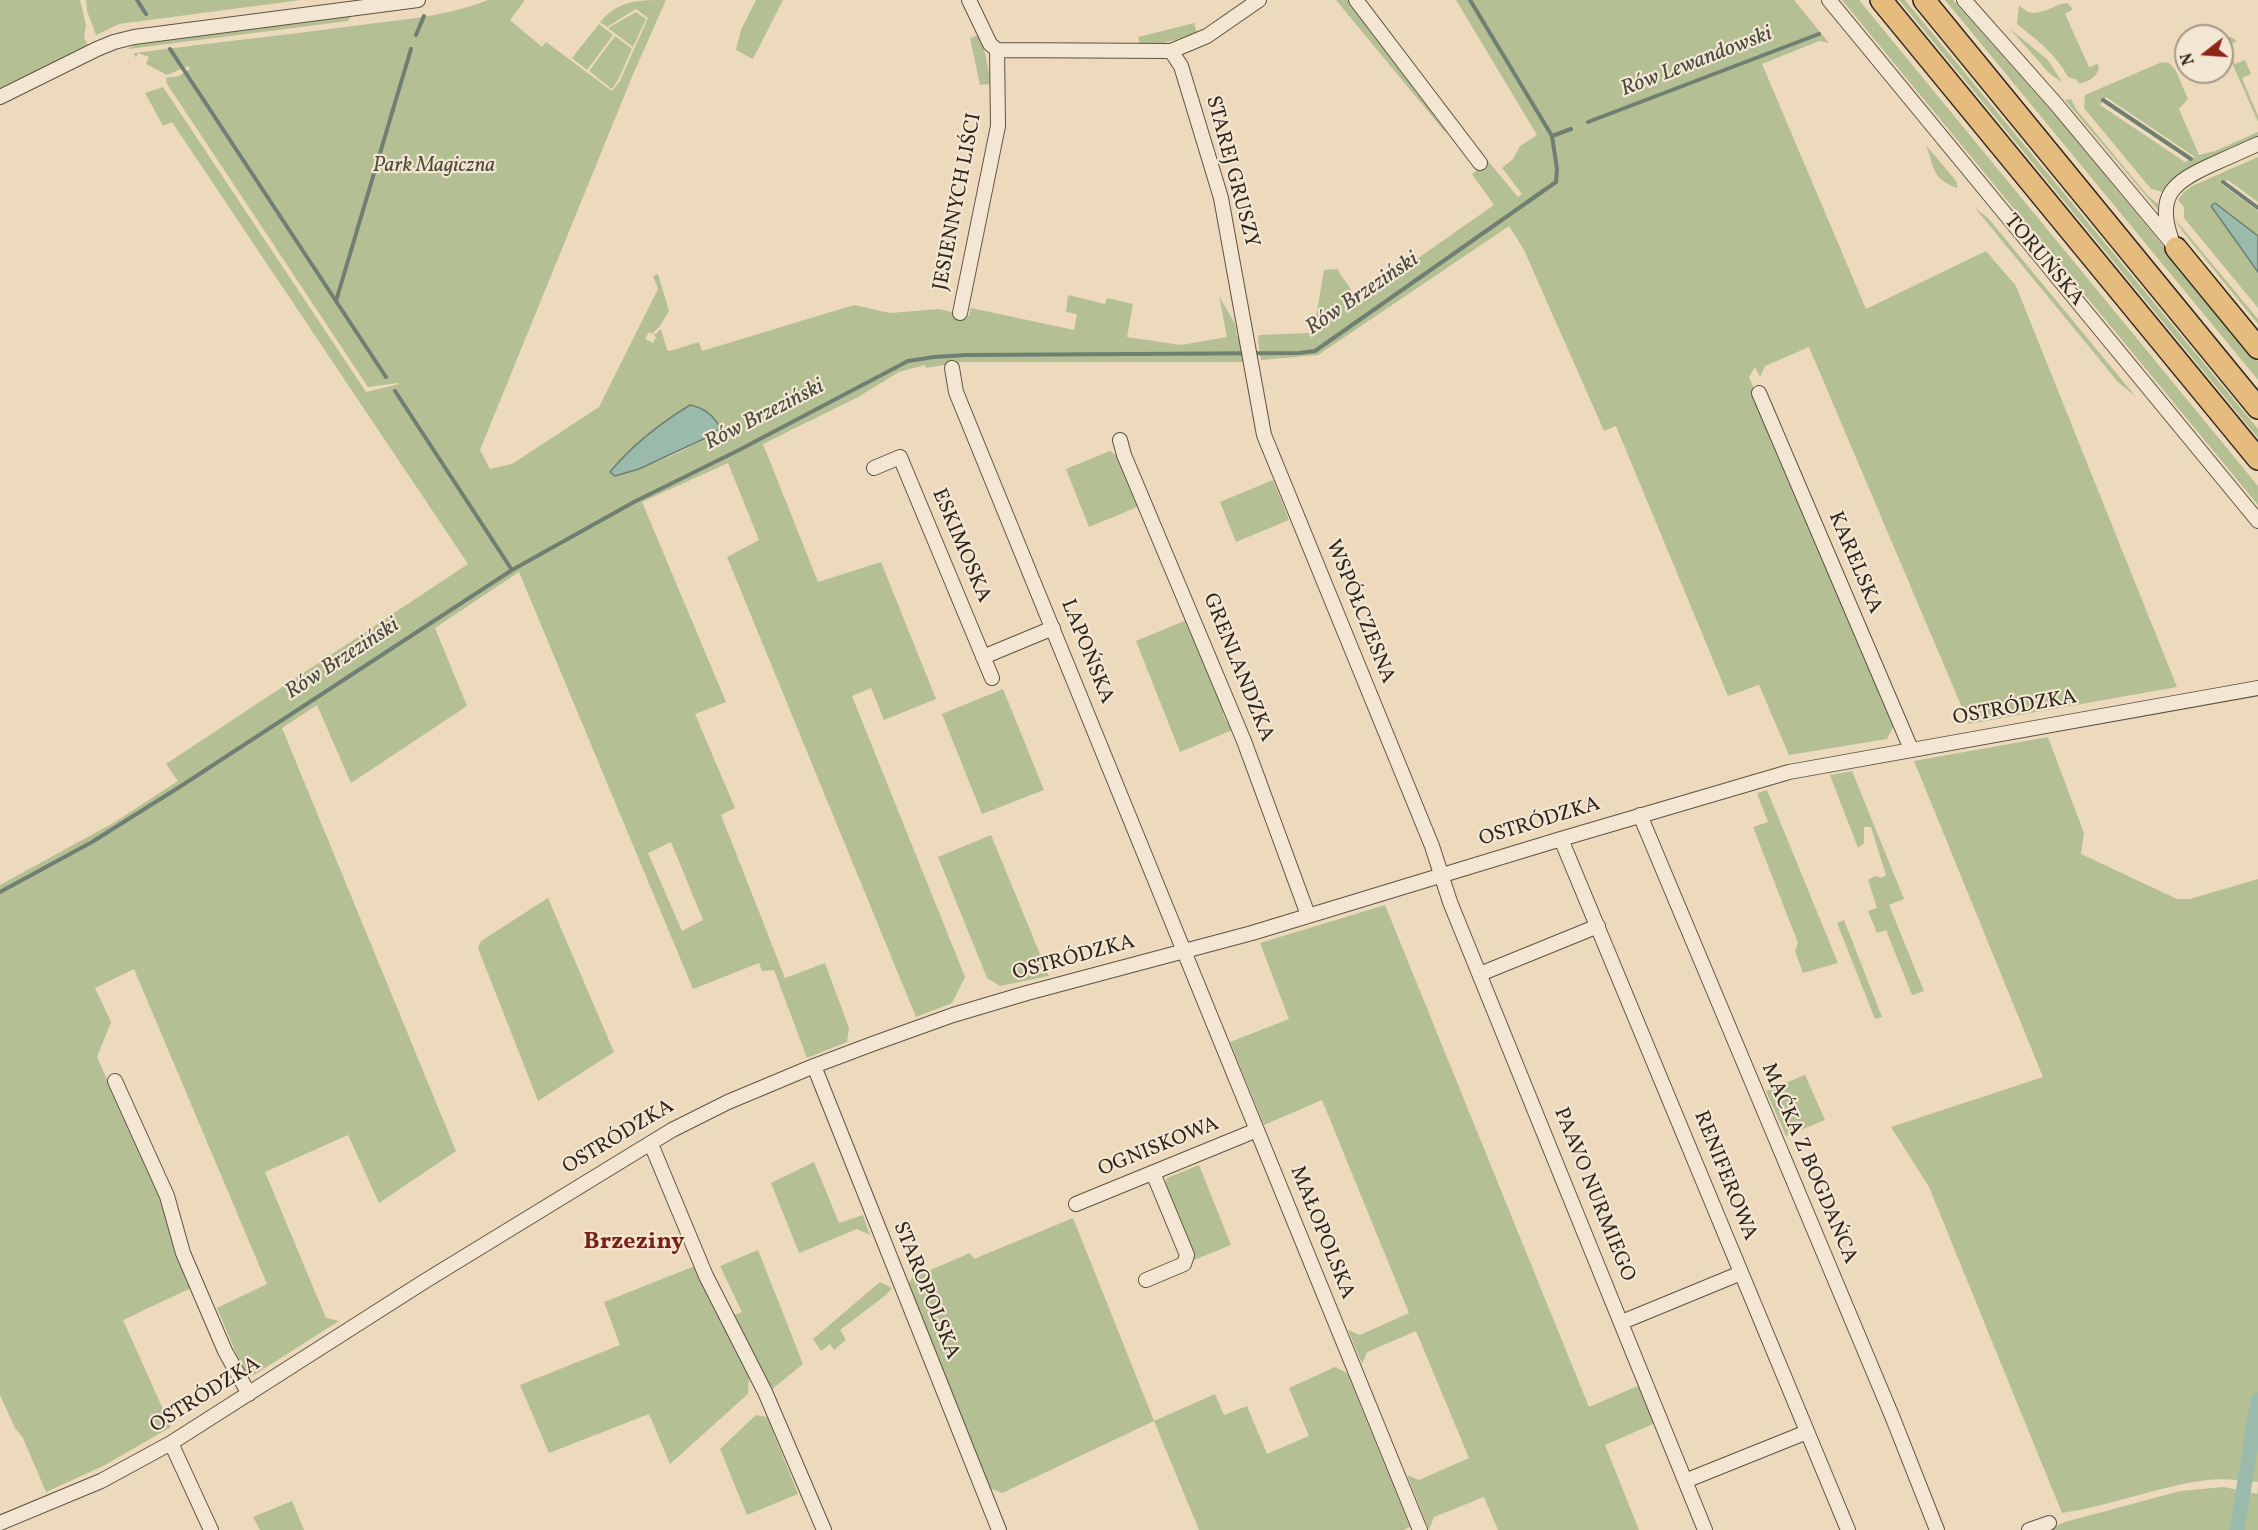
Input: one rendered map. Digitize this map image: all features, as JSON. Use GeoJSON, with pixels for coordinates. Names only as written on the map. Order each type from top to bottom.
{"type":"FeatureCollection","features":[{"type":"Feature","properties":{"kind":"highway","name":"TORUŃSKA"},"geometry":{"type":"LineString","coordinates":[[1881,0],[2258,459]]}},
{"type":"Feature","properties":{"kind":"highway"},"geometry":{"type":"LineString","coordinates":[[1924,0],[2258,408]]}},
{"type":"Feature","properties":{"kind":"highway"},"geometry":{"type":"LineString","coordinates":[[2176,248],[2258,348]]}},
{"type":"Feature","properties":{"kind":"street"},"geometry":{"type":"LineString","coordinates":[[0,97],[97,49],[134,37],[418,0]]}},
{"type":"Feature","properties":{"kind":"street"},"geometry":{"type":"LineString","coordinates":[[969,0],[990,44],[997,51],[1171,51],[1214,32],[1259,0]]}},
{"type":"Feature","properties":{"kind":"street"},"geometry":{"type":"LineString","coordinates":[[1356,0],[1480,163]]}},
{"type":"Feature","properties":{"kind":"street","name":"TORUŃSKA"},"geometry":{"type":"LineString","coordinates":[[1829,0],[2258,521]]}},
{"type":"Feature","properties":{"kind":"street"},"geometry":{"type":"LineString","coordinates":[[1964,0],[2024,67],[2176,248]]}},
{"type":"Feature","properties":{"kind":"street","name":"JESIENNYCH LIŚCI"},"geometry":{"type":"LineString","coordinates":[[960,313],[998,126],[997,51]]}},
{"type":"Feature","properties":{"kind":"street","name":"STAREJ GRUSZY"},"geometry":{"type":"LineString","coordinates":[[1171,51],[1181,66],[1221,198],[1251,361]]}},
{"type":"Feature","properties":{"kind":"street"},"geometry":{"type":"LineString","coordinates":[[2176,248],[2169,231],[2165,210],[2167,199],[2173,188],[2190,174],[2258,144]]}},
{"type":"Feature","properties":{"kind":"street","name":"WSPÓŁCZESNA"},"geometry":{"type":"LineString","coordinates":[[1251,361],[1264,435],[1432,846],[1440,875]]}},
{"type":"Feature","properties":{"kind":"street","name":"LAPOŃSKA"},"geometry":{"type":"LineString","coordinates":[[952,368],[956,392],[1184,951]]}},
{"type":"Feature","properties":{"kind":"street","name":"KARELSKA"},"geometry":{"type":"LineString","coordinates":[[1760,393],[1911,749]]}},
{"type":"Feature","properties":{"kind":"street","name":"GRENLANDZKA"},"geometry":{"type":"LineString","coordinates":[[1120,440],[1124,455],[1244,741],[1308,915]]}},
{"type":"Feature","properties":{"kind":"street","name":"ESKIMOSKA"},"geometry":{"type":"LineString","coordinates":[[874,468],[900,457],[992,678]]}},
{"type":"Feature","properties":{"kind":"street"},"geometry":{"type":"LineString","coordinates":[[983,657],[1053,628]]}},
{"type":"Feature","properties":{"kind":"street","name":"OSTRÓDZKA"},"geometry":{"type":"LineString","coordinates":[[0,1523],[100,1481],[171,1443],[594,1176],[695,1118],[814,1066],[953,1015],[1308,915],[1789,772],[2258,688]]}},
{"type":"Feature","properties":{"kind":"street","name":"MAĆKA Z BOGDAŃCA"},"geometry":{"type":"LineString","coordinates":[[1640,815],[1892,1416],[1937,1530]]}},
{"type":"Feature","properties":{"kind":"street","name":"RENIFEROWA"},"geometry":{"type":"LineString","coordinates":[[1561,838],[1848,1530]]}},
{"type":"Feature","properties":{"kind":"street","name":"PAAVO NURMIEGO"},"geometry":{"type":"LineString","coordinates":[[1440,875],[1705,1530]]}},
{"type":"Feature","properties":{"kind":"street"},"geometry":{"type":"LineString","coordinates":[[1480,974],[1598,926]]}},
{"type":"Feature","properties":{"kind":"street","name":"MAŁOPOLSKA"},"geometry":{"type":"LineString","coordinates":[[1184,951],[1420,1530]]}},
{"type":"Feature","properties":{"kind":"street","name":"STAROPOLSKA"},"geometry":{"type":"LineString","coordinates":[[814,1066],[999,1530]]}},
{"type":"Feature","properties":{"kind":"street"},"geometry":{"type":"LineString","coordinates":[[115,1082],[167,1196],[183,1253],[225,1351],[249,1394]]}},
{"type":"Feature","properties":{"kind":"street","name":"OGNISKOWA"},"geometry":{"type":"LineString","coordinates":[[1076,1204],[1257,1130]]}},
{"type":"Feature","properties":{"kind":"street"},"geometry":{"type":"LineString","coordinates":[[651,1144],[706,1276],[769,1400],[824,1530]]}},
{"type":"Feature","properties":{"kind":"street"},"geometry":{"type":"LineString","coordinates":[[1146,1280],[1184,1264],[1187,1255],[1153,1173]]}},
{"type":"Feature","properties":{"kind":"street"},"geometry":{"type":"LineString","coordinates":[[1622,1322],[1741,1273]]}},
{"type":"Feature","properties":{"kind":"street"},"geometry":{"type":"LineString","coordinates":[[1685,1481],[1807,1432]]}},
{"type":"Feature","properties":{"kind":"street"},"geometry":{"type":"LineString","coordinates":[[171,1443],[212,1530]]}},
{"type":"Feature","properties":{"kind":"street"},"geometry":{"type":"LineString","coordinates":[[2029,1530],[2049,1523]]}},
{"type":"Feature","properties":{"kind":"green space"},"geometry":{"type":"Polygon","coordinates":[[[0,0],[80,0],[86,25],[84,38],[88,45],[0,88],[0,0]]]}},
{"type":"Feature","properties":{"kind":"green space"},"geometry":{"type":"Polygon","coordinates":[[[86,0],[301,0],[119,24],[96,35],[87,11],[86,0]]]}},
{"type":"Feature","properties":{"kind":"green space","name":"Park Magiczna"},"geometry":{"type":"Polygon","coordinates":[[[488,0],[525,0],[510,20],[542,47],[546,42],[612,91],[620,81],[648,18],[636,9],[607,27],[600,22],[622,5],[647,0],[666,0],[634,72],[480,450],[490,469],[512,464],[599,407],[658,289],[653,276],[658,274],[669,311],[660,326],[652,334],[649,332],[645,339],[653,343],[656,337],[654,335],[661,329],[667,350],[670,351],[699,342],[702,351],[854,305],[890,313],[939,309],[969,316],[971,308],[1074,330],[1077,314],[1066,312],[1068,295],[1105,304],[1107,298],[1133,304],[1127,337],[1181,345],[1227,337],[1219,296],[1235,324],[1237,336],[1240,337],[1247,373],[1245,373],[1243,362],[962,362],[926,368],[925,365],[899,372],[858,397],[763,444],[818,582],[881,562],[936,699],[884,720],[871,688],[852,696],[965,977],[952,1003],[916,1017],[727,557],[759,540],[728,463],[642,502],[726,702],[695,714],[735,808],[721,815],[785,978],[825,963],[849,1028],[847,1042],[807,1058],[774,970],[762,971],[759,963],[693,989],[519,572],[435,628],[467,706],[351,783],[317,705],[282,728],[456,1151],[379,1203],[348,1135],[265,1172],[326,1318],[339,1321],[254,1375],[244,1372],[217,1308],[267,1284],[134,969],[95,988],[111,1022],[97,1057],[163,1204],[174,1246],[191,1288],[123,1320],[171,1427],[105,1465],[46,1492],[23,1438],[15,1428],[0,1395],[0,885],[115,822],[178,781],[166,764],[468,564],[172,122],[163,126],[145,93],[163,87],[366,392],[399,384],[368,387],[167,84],[166,78],[179,76],[190,69],[188,66],[167,75],[146,64],[149,57],[138,53],[136,58],[134,54],[135,53],[162,49],[404,20],[472,6],[488,0]],[[690,406],[616,476],[683,450],[720,428],[706,411],[690,406]],[[671,842],[648,853],[682,931],[703,920],[671,842]]]}},
{"type":"Feature","properties":{"kind":"green space"},"geometry":{"type":"Polygon","coordinates":[[[756,0],[783,0],[753,59],[736,50],[741,30],[756,0]]]}},
{"type":"Feature","properties":{"kind":"green space"},"geometry":{"type":"Polygon","coordinates":[[[1336,0],[1348,0],[1447,129],[1445,132],[1336,0]]]}},
{"type":"Feature","properties":{"kind":"green space"},"geometry":{"type":"Polygon","coordinates":[[[1456,0],[1794,0],[1829,43],[1819,41],[1762,64],[1866,309],[1986,251],[2016,286],[2177,687],[1969,724],[1809,347],[1765,366],[1760,377],[1755,367],[1749,377],[1895,723],[1887,739],[1789,755],[1759,685],[1728,696],[1616,426],[1604,431],[1524,250],[1509,226],[1318,355],[1261,360],[1259,335],[1310,333],[1321,325],[1316,317],[1324,270],[1337,269],[1358,300],[1494,205],[1472,174],[1488,161],[1518,197],[1522,194],[1502,168],[1513,159],[1520,146],[1537,135],[1456,0]]]}},
{"type":"Feature","properties":{"kind":"green space"},"geometry":{"type":"Polygon","coordinates":[[[1842,0],[1859,0],[2258,486],[2258,505],[1842,0]]]}},
{"type":"Feature","properties":{"kind":"green space"},"geometry":{"type":"Polygon","coordinates":[[[1899,0],[1905,0],[2258,429],[2258,438],[1899,0]]]}},
{"type":"Feature","properties":{"kind":"green space"},"geometry":{"type":"Polygon","coordinates":[[[1945,0],[1953,0],[2062,123],[2258,361],[2258,380],[1945,0]]]}},
{"type":"Feature","properties":{"kind":"green space"},"geometry":{"type":"Polygon","coordinates":[[[2067,3],[2073,9],[2065,14],[2089,67],[2097,64],[2099,66],[2092,78],[2079,84],[2077,80],[2068,77],[2046,48],[2017,24],[2019,5],[2031,13],[2036,13],[2067,3]]]}},
{"type":"Feature","properties":{"kind":"green space"},"geometry":{"type":"Polygon","coordinates":[[[636,12],[646,19],[633,47],[608,28],[636,12]]]}},
{"type":"Feature","properties":{"kind":"green space"},"geometry":{"type":"Polygon","coordinates":[[[351,16],[348,21],[128,49],[134,45],[174,38],[351,16]]]}},
{"type":"Feature","properties":{"kind":"green space"},"geometry":{"type":"Polygon","coordinates":[[[1194,23],[1197,33],[1161,44],[1140,46],[1138,37],[1194,23]]]}},
{"type":"Feature","properties":{"kind":"green space"},"geometry":{"type":"Polygon","coordinates":[[[599,24],[613,35],[587,70],[572,58],[599,24]]]}},
{"type":"Feature","properties":{"kind":"green space"},"geometry":{"type":"Polygon","coordinates":[[[2009,28],[2048,60],[2062,82],[2050,74],[2009,28]]]}},
{"type":"Feature","properties":{"kind":"green space"},"geometry":{"type":"Polygon","coordinates":[[[979,35],[991,84],[980,85],[970,38],[979,35]]]}},
{"type":"Feature","properties":{"kind":"green space"},"geometry":{"type":"Polygon","coordinates":[[[615,36],[632,49],[612,89],[589,71],[615,36]]]}},
{"type":"Feature","properties":{"kind":"green space"},"geometry":{"type":"Polygon","coordinates":[[[2245,60],[2251,74],[2242,78],[2258,116],[2258,122],[2234,67],[2234,62],[2235,64],[2245,60]]]}},
{"type":"Feature","properties":{"kind":"green space"},"geometry":{"type":"Polygon","coordinates":[[[2162,62],[2169,63],[2174,68],[2174,84],[2182,84],[2188,99],[2179,109],[2199,155],[2215,151],[2258,132],[2258,138],[2182,172],[2163,192],[2151,189],[2084,108],[2085,95],[2162,62]],[[2106,97],[2100,105],[2185,162],[2195,157],[2106,97]]]}},
{"type":"Feature","properties":{"kind":"green space"},"geometry":{"type":"Polygon","coordinates":[[[2071,99],[2076,109],[2148,196],[2158,204],[2158,210],[2065,100],[2071,99]]]}},
{"type":"Feature","properties":{"kind":"green space"},"geometry":{"type":"Polygon","coordinates":[[[1926,145],[1957,182],[1957,188],[1938,176],[1926,145]]]}},
{"type":"Feature","properties":{"kind":"green space"},"geometry":{"type":"Polygon","coordinates":[[[2258,157],[2258,202],[2228,180],[2220,183],[2258,211],[2258,308],[2184,218],[2184,207],[2178,200],[2192,186],[2258,157]]]}},
{"type":"Feature","properties":{"kind":"green space"},"geometry":{"type":"Polygon","coordinates":[[[1975,208],[1988,218],[2136,397],[2118,382],[1975,208]]]}},
{"type":"Feature","properties":{"kind":"green space"},"geometry":{"type":"Polygon","coordinates":[[[2174,218],[2258,319],[2258,324],[2183,232],[2174,218]]]}},
{"type":"Feature","properties":{"kind":"green space"},"geometry":{"type":"Polygon","coordinates":[[[1110,451],[1118,457],[1142,505],[1089,527],[1066,469],[1110,451]]]}},
{"type":"Feature","properties":{"kind":"green space"},"geometry":{"type":"Polygon","coordinates":[[[1273,480],[1289,520],[1236,542],[1220,502],[1273,480]]]}},
{"type":"Feature","properties":{"kind":"green space"},"geometry":{"type":"Polygon","coordinates":[[[1189,619],[1227,710],[1223,713],[1226,721],[1231,720],[1235,729],[1180,752],[1136,641],[1189,619]]]}},
{"type":"Feature","properties":{"kind":"green space"},"geometry":{"type":"Polygon","coordinates":[[[1003,689],[1044,790],[982,814],[942,714],[1003,689]]]}},
{"type":"Feature","properties":{"kind":"green space"},"geometry":{"type":"Polygon","coordinates":[[[2048,737],[2084,833],[2081,854],[2177,899],[2190,899],[2258,879],[2258,1482],[2207,1480],[2062,1513],[1929,1187],[1891,1127],[2043,1077],[1914,761],[2048,737]]]}},
{"type":"Feature","properties":{"kind":"green space"},"geometry":{"type":"Polygon","coordinates":[[[1852,771],[1904,899],[1889,905],[1924,991],[1912,995],[1886,930],[1877,933],[1868,911],[1877,908],[1868,880],[1875,876],[1881,878],[1886,875],[1871,827],[1864,827],[1864,843],[1858,848],[1830,775],[1852,771]]]}},
{"type":"Feature","properties":{"kind":"green space"},"geometry":{"type":"Polygon","coordinates":[[[1767,790],[1838,963],[1803,973],[1795,951],[1798,943],[1753,827],[1768,822],[1757,793],[1767,790]]]}},
{"type":"Feature","properties":{"kind":"green space"},"geometry":{"type":"Polygon","coordinates":[[[991,835],[1049,976],[1000,986],[987,978],[938,857],[991,835]]]}},
{"type":"Feature","properties":{"kind":"green space"},"geometry":{"type":"Polygon","coordinates":[[[548,898],[614,1052],[538,1101],[478,948],[481,941],[548,898]]]}},
{"type":"Feature","properties":{"kind":"green space"},"geometry":{"type":"Polygon","coordinates":[[[1385,905],[1589,1407],[1640,1385],[1655,1423],[1605,1445],[1639,1530],[1498,1530],[1484,1497],[1434,1517],[1429,1530],[1407,1475],[1419,1480],[1469,1458],[1416,1331],[1367,1352],[1362,1364],[1348,1330],[1360,1335],[1409,1313],[1322,1100],[1264,1125],[1230,1042],[1289,1019],[1260,943],[1385,905]]]}},
{"type":"Feature","properties":{"kind":"green space"},"geometry":{"type":"Polygon","coordinates":[[[1844,920],[1882,1017],[1875,1019],[1837,923],[1844,920]]]}},
{"type":"Feature","properties":{"kind":"green space"},"geometry":{"type":"Polygon","coordinates":[[[1805,1075],[1825,1120],[1786,1136],[1766,1091],[1805,1075]]]}},
{"type":"Feature","properties":{"kind":"green space"},"geometry":{"type":"Polygon","coordinates":[[[814,1162],[839,1223],[863,1215],[870,1235],[857,1229],[799,1253],[771,1183],[814,1162]]]}},
{"type":"Feature","properties":{"kind":"green space"},"geometry":{"type":"Polygon","coordinates":[[[1199,1165],[1231,1245],[1194,1260],[1164,1186],[1167,1178],[1199,1165]]]}},
{"type":"Feature","properties":{"kind":"green space"},"geometry":{"type":"Polygon","coordinates":[[[1073,1218],[1154,1421],[1002,1493],[989,1488],[907,1286],[912,1278],[970,1253],[974,1259],[1073,1218]]]}},
{"type":"Feature","properties":{"kind":"green space"},"geometry":{"type":"Polygon","coordinates":[[[758,1250],[803,1364],[771,1390],[733,1315],[742,1312],[720,1266],[758,1250]]]}},
{"type":"Feature","properties":{"kind":"green space"},"geometry":{"type":"Polygon","coordinates":[[[695,1266],[749,1377],[748,1394],[670,1464],[649,1414],[549,1453],[520,1385],[620,1345],[604,1302],[695,1266]]]}},
{"type":"Feature","properties":{"kind":"green space"},"geometry":{"type":"Polygon","coordinates":[[[880,1282],[892,1288],[840,1330],[846,1340],[834,1350],[830,1344],[821,1351],[813,1339],[880,1282]]]}},
{"type":"Feature","properties":{"kind":"green space"},"geometry":{"type":"Polygon","coordinates":[[[1335,1367],[1347,1373],[1410,1527],[1404,1530],[1199,1530],[1154,1421],[1215,1394],[1224,1415],[1247,1406],[1267,1454],[1309,1436],[1289,1388],[1335,1367]]]}},
{"type":"Feature","properties":{"kind":"green space"},"geometry":{"type":"Polygon","coordinates":[[[756,1415],[767,1417],[798,1494],[747,1515],[720,1449],[756,1415]]]}},
{"type":"Feature","properties":{"kind":"green space"},"geometry":{"type":"Polygon","coordinates":[[[2224,1487],[2257,1494],[2258,1488],[2258,1530],[2046,1530],[2065,1522],[2180,1491],[2224,1487]]]}},
{"type":"Feature","properties":{"kind":"green space"},"geometry":{"type":"Polygon","coordinates":[[[292,1501],[304,1530],[260,1530],[253,1517],[292,1501]]]}},
{"type":"Feature","properties":{"kind":"shaded area"},"geometry":{"type":"Polygon","coordinates":[[[2215,203],[2258,236],[2258,272],[2211,206],[2215,203]]]}},
{"type":"Feature","properties":{"kind":"shaded area"},"geometry":{"type":"Polygon","coordinates":[[[690,405],[708,413],[720,428],[710,436],[639,469],[615,476],[610,472],[647,435],[690,405]]]}},
{"type":"Feature","properties":{"kind":"waterway"},"geometry":{"type":"LineString","coordinates":[[137,0],[146,14]]}},
{"type":"Feature","properties":{"kind":"waterway","name":"Rów Brzeziński"},"geometry":{"type":"LineString","coordinates":[[0,892],[92,842],[512,570],[634,502],[741,449],[908,361],[966,355],[1299,353],[1315,351],[1556,182],[1557,169],[1552,136],[1470,0]]}},
{"type":"Feature","properties":{"kind":"waterway"},"geometry":{"type":"LineString","coordinates":[[416,35],[424,16]]}},
{"type":"Feature","properties":{"kind":"waterway","name":"Rów Lewandowski"},"geometry":{"type":"LineString","coordinates":[[1588,122],[1819,34]]}},
{"type":"Feature","properties":{"kind":"waterway"},"geometry":{"type":"LineString","coordinates":[[170,49],[386,377]]}},
{"type":"Feature","properties":{"kind":"waterway"},"geometry":{"type":"LineString","coordinates":[[336,301],[411,49]]}},
{"type":"Feature","properties":{"kind":"waterway","name":"Rów Lewandowski"},"geometry":{"type":"LineString","coordinates":[[2103,100],[2191,159]]}},
{"type":"Feature","properties":{"kind":"waterway","name":"Rów Lewandowski"},"geometry":{"type":"LineString","coordinates":[[1552,136],[1571,129]]}},
{"type":"Feature","properties":{"kind":"waterway","name":"Rów Lewandowski"},"geometry":{"type":"LineString","coordinates":[[2223,182],[2258,208]]}},
{"type":"Feature","properties":{"kind":"waterway"},"geometry":{"type":"LineString","coordinates":[[395,391],[512,570]]}},
{"type":"Feature","properties":{"kind":"waterway"},"geometry":{"type":"LineString","coordinates":[[2237,1530],[2258,1400]]}},
{"type":"Feature","properties":{"kind":"district","name":"Brzeziny"},"geometry":{"type":"Point","coordinates":[634,1244]}}]}
